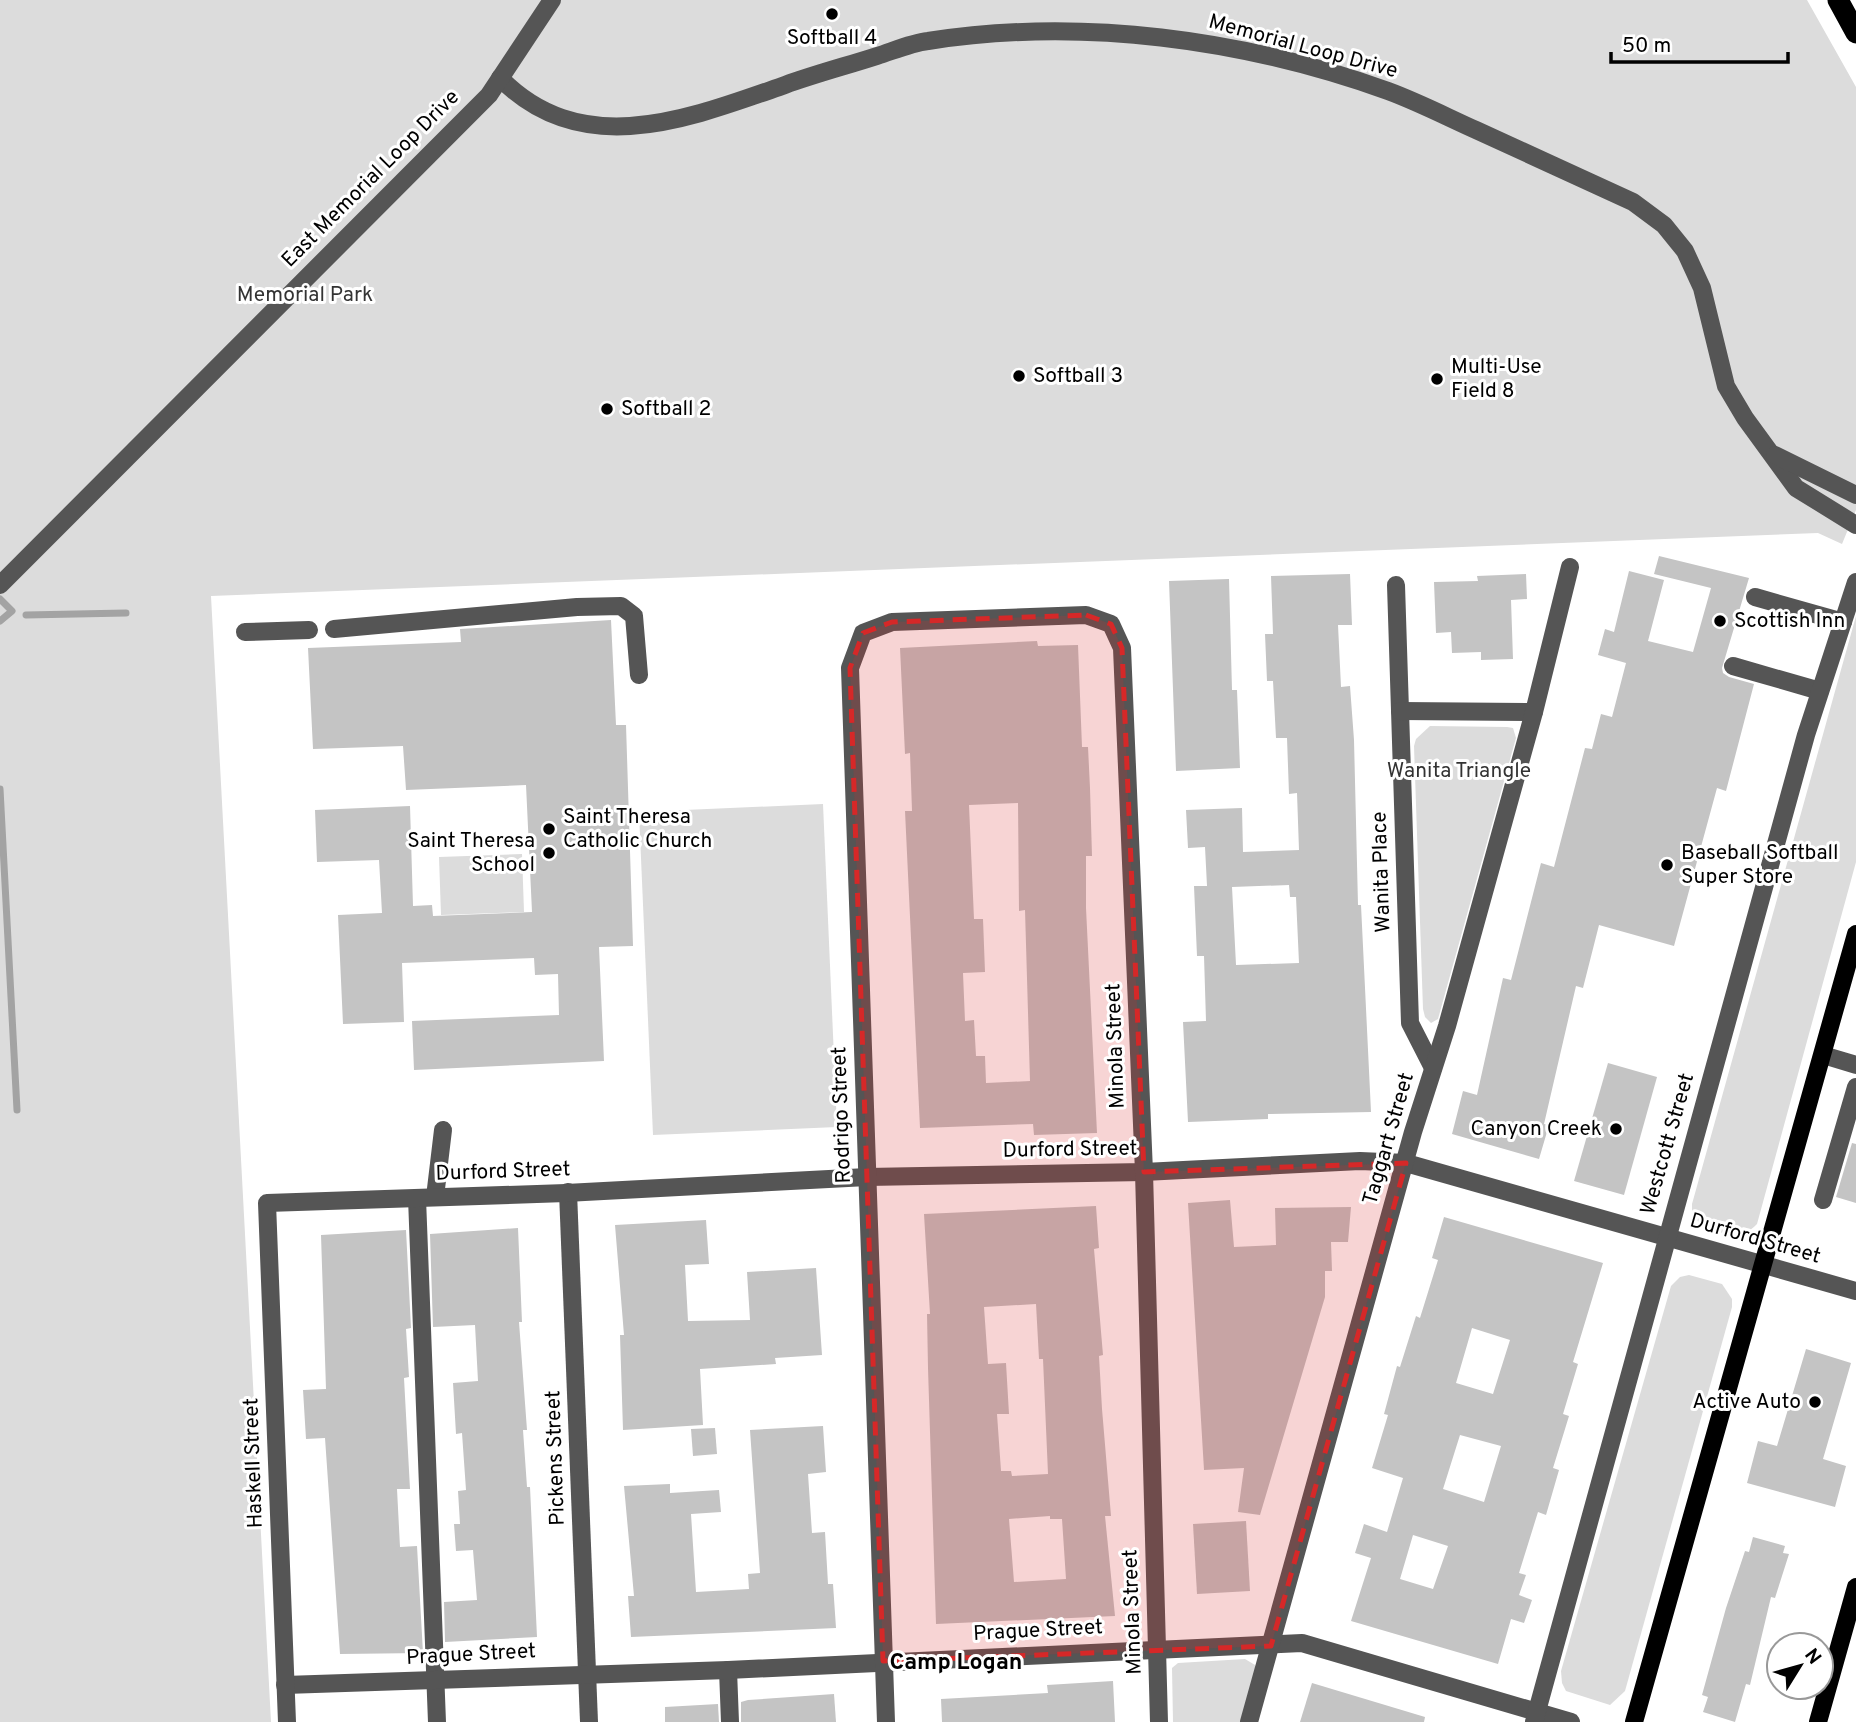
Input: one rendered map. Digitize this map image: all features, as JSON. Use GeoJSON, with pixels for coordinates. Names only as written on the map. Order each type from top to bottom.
{"type":"FeatureCollection","features":[{"type":"Feature","properties":{"kind":"highway"},"geometry":{"type":"LineString","coordinates":[[1838,0],[1856,33]]}},
{"type":"Feature","properties":{"kind":"main road"},"geometry":{"type":"LineString","coordinates":[[1634,1722],[1856,934]]}},
{"type":"Feature","properties":{"kind":"main road"},"geometry":{"type":"LineString","coordinates":[[1818,1722],[1852,1617],[1856,1587]]}},
{"type":"Feature","properties":{"kind":"street","name":"East Memorial Loop Drive"},"geometry":{"type":"LineString","coordinates":[[0,586],[489,94],[552,0]]}},
{"type":"Feature","properties":{"kind":"street","name":"Memorial Loop Drive"},"geometry":{"type":"LineString","coordinates":[[499,78],[524,101],[548,113],[573,122],[603,127],[669,121],[718,109],[925,41],[985,34],[1092,31],[1164,38],[1210,44],[1350,79],[1414,102],[1633,202],[1664,225],[1685,251],[1702,288],[1726,386],[1745,418],[1775,455],[1796,488],[1856,525]]}},
{"type":"Feature","properties":{"kind":"street","name":"Memorial Loop Drive"},"geometry":{"type":"LineString","coordinates":[[1775,455],[1856,495]]}},
{"type":"Feature","properties":{"kind":"street","name":"Taggart Street"},"geometry":{"type":"LineString","coordinates":[[1249,1722],[1534,712],[1570,567]]}},
{"type":"Feature","properties":{"kind":"street","name":"Westcott Street"},"geometry":{"type":"LineString","coordinates":[[1536,1717],[1665,1237],[1820,691],[1856,582]]}},
{"type":"Feature","properties":{"kind":"street","name":"Wanita Place"},"geometry":{"type":"LineString","coordinates":[[1396,585],[1410,1023],[1433,1068]]}},
{"type":"Feature","properties":{"kind":"street"},"geometry":{"type":"LineString","coordinates":[[1755,597],[1843,622]]}},
{"type":"Feature","properties":{"kind":"street"},"geometry":{"type":"LineString","coordinates":[[334,629],[577,607],[621,606],[634,616],[639,675]]}},
{"type":"Feature","properties":{"kind":"street","name":"Minola Street"},"geometry":{"type":"LineString","coordinates":[[986,619],[1086,615],[1111,624],[1122,648],[1144,1172],[1159,1722]]}},
{"type":"Feature","properties":{"kind":"street","name":"Rodrigo Street"},"geometry":{"type":"LineString","coordinates":[[886,1722],[850,668],[863,633],[892,622],[986,619]]}},
{"type":"Feature","properties":{"kind":"street"},"geometry":{"type":"LineString","coordinates":[[245,632],[309,631]]}},
{"type":"Feature","properties":{"kind":"street"},"geometry":{"type":"LineString","coordinates":[[1733,666],[1820,691]]}},
{"type":"Feature","properties":{"kind":"street"},"geometry":{"type":"LineString","coordinates":[[1400,711],[1534,712]]}},
{"type":"Feature","properties":{"kind":"street"},"geometry":{"type":"LineString","coordinates":[[1823,1055],[1856,1065]]}},
{"type":"Feature","properties":{"kind":"street"},"geometry":{"type":"LineString","coordinates":[[1823,1200],[1856,1087]]}},
{"type":"Feature","properties":{"kind":"street"},"geometry":{"type":"LineString","coordinates":[[437,1722],[426,1197],[443,1130]]}},
{"type":"Feature","properties":{"kind":"street","name":"Durford Street"},"geometry":{"type":"LineString","coordinates":[[267,1203],[867,1177],[1144,1172],[1360,1161],[1406,1163],[1856,1291]]}},
{"type":"Feature","properties":{"kind":"street","name":"Pickens Street"},"geometry":{"type":"LineString","coordinates":[[568,1192],[589,1722]]}},
{"type":"Feature","properties":{"kind":"street","name":"Haskell Street"},"geometry":{"type":"LineString","coordinates":[[267,1203],[287,1722]]}},
{"type":"Feature","properties":{"kind":"street","name":"Prague Street"},"geometry":{"type":"LineString","coordinates":[[285,1685],[587,1672],[728,1670],[1302,1643],[1536,1717],[1571,1722]]}},
{"type":"Feature","properties":{"kind":"street"},"geometry":{"type":"LineString","coordinates":[[728,1670],[730,1722]]}},
{"type":"Feature","properties":{"kind":"highlighted area"},"geometry":{"type":"Polygon","coordinates":[[[1086,615],[1111,624],[1122,648],[1144,1172],[1406,1163],[1271,1646],[883,1661],[850,668],[863,633],[892,622],[1086,615]]]}},
{"type":"Feature","properties":{"kind":"green space","name":"Memorial Park"},"geometry":{"type":"Polygon","coordinates":[[[0,0],[1807,0],[1856,87],[1856,510],[1842,544],[1818,533],[211,596],[271,1722],[0,1722],[0,0]]]}},
{"type":"Feature","properties":{"kind":"green space"},"geometry":{"type":"Polygon","coordinates":[[[1856,616],[1856,862],[1757,1224],[1744,1233],[1725,1233],[1702,1227],[1692,1213],[1692,1204],[1856,616]]]}},
{"type":"Feature","properties":{"kind":"green space","name":"Wanita Triangle"},"geometry":{"type":"Polygon","coordinates":[[[1430,726],[1507,727],[1513,728],[1516,738],[1438,1019],[1431,1023],[1425,1017],[1423,1009],[1414,746],[1416,739],[1430,726]]]}},
{"type":"Feature","properties":{"kind":"green space"},"geometry":{"type":"Polygon","coordinates":[[[823,804],[837,1127],[653,1135],[639,812],[823,804]]]}},
{"type":"Feature","properties":{"kind":"green space"},"geometry":{"type":"Polygon","coordinates":[[[522,854],[524,912],[441,915],[439,857],[522,854]]]}},
{"type":"Feature","properties":{"kind":"green space"},"geometry":{"type":"Polygon","coordinates":[[[1689,1275],[1722,1284],[1732,1299],[1732,1307],[1625,1691],[1610,1705],[1566,1691],[1561,1671],[1671,1286],[1680,1277],[1689,1275]]]}},
{"type":"Feature","properties":{"kind":"green space"},"geometry":{"type":"Polygon","coordinates":[[[1245,1659],[1255,1665],[1256,1676],[1241,1722],[1173,1722],[1172,1668],[1178,1663],[1245,1659]]]}},
{"type":"Feature","properties":{"kind":"building"},"geometry":{"type":"Polygon","coordinates":[[[1659,556],[1749,578],[1722,668],[1723,673],[1729,677],[1754,684],[1726,791],[1717,788],[1674,946],[1599,925],[1583,988],[1576,986],[1544,1124],[1549,1125],[1539,1159],[1452,1134],[1463,1091],[1477,1095],[1503,978],[1511,980],[1541,863],[1554,867],[1585,748],[1592,749],[1601,714],[1612,717],[1626,663],[1598,655],[1605,629],[1614,632],[1629,571],[1664,580],[1648,641],[1693,652],[1711,588],[1654,574],[1659,556]]]}},
{"type":"Feature","properties":{"kind":"building"},"geometry":{"type":"Polygon","coordinates":[[[1350,574],[1352,625],[1338,625],[1341,687],[1350,686],[1354,740],[1358,905],[1361,905],[1371,1112],[1268,1114],[1268,1119],[1188,1122],[1183,1022],[1206,1021],[1204,956],[1197,956],[1194,886],[1207,886],[1205,847],[1188,848],[1186,810],[1242,808],[1243,852],[1299,850],[1297,793],[1289,794],[1287,738],[1276,738],[1273,681],[1267,681],[1265,634],[1273,634],[1271,576],[1350,574]],[[1289,885],[1232,887],[1236,965],[1299,963],[1296,897],[1290,897],[1289,885]]]}},
{"type":"Feature","properties":{"kind":"building"},"geometry":{"type":"Polygon","coordinates":[[[1526,574],[1527,599],[1511,600],[1513,659],[1481,660],[1481,652],[1452,653],[1451,632],[1436,633],[1434,582],[1478,581],[1477,576],[1526,574]]]}},
{"type":"Feature","properties":{"kind":"building"},"geometry":{"type":"Polygon","coordinates":[[[1229,579],[1232,690],[1237,690],[1240,768],[1176,771],[1169,581],[1229,579]]]}},
{"type":"Feature","properties":{"kind":"building","name":"Saint Theresa Catholic Church"},"geometry":{"type":"Polygon","coordinates":[[[611,620],[616,725],[626,725],[633,946],[599,947],[604,1061],[414,1070],[412,1021],[559,1015],[558,974],[535,975],[534,958],[402,963],[404,1022],[343,1024],[338,915],[382,913],[379,860],[317,862],[315,810],[410,806],[413,906],[432,905],[433,916],[532,912],[526,785],[406,790],[403,746],[313,749],[308,648],[461,642],[460,629],[611,620]]]}},
{"type":"Feature","properties":{"kind":"building"},"geometry":{"type":"Polygon","coordinates":[[[1037,641],[1038,646],[1078,645],[1082,747],[1088,747],[1090,788],[1092,856],[1086,856],[1086,908],[1097,1133],[1034,1135],[1033,1124],[920,1128],[905,811],[912,811],[910,753],[905,754],[900,648],[1037,641]],[[1018,803],[969,805],[974,919],[983,919],[985,972],[963,973],[965,1021],[974,1020],[976,1056],[985,1056],[986,1083],[1030,1081],[1025,910],[1019,911],[1018,803]]]}},
{"type":"Feature","properties":{"kind":"building","name":"Canyon Creek"},"geometry":{"type":"Polygon","coordinates":[[[1608,1063],[1657,1077],[1624,1195],[1574,1181],[1608,1063]]]}},
{"type":"Feature","properties":{"kind":"building"},"geometry":{"type":"Polygon","coordinates":[[[1852,1143],[1856,1144],[1856,1203],[1836,1197],[1852,1143]]]}},
{"type":"Feature","properties":{"kind":"building"},"geometry":{"type":"Polygon","coordinates":[[[1230,1200],[1234,1247],[1276,1245],[1275,1208],[1351,1207],[1348,1242],[1331,1242],[1332,1271],[1325,1271],[1325,1297],[1260,1515],[1238,1512],[1244,1468],[1204,1470],[1188,1203],[1230,1200]]]}},
{"type":"Feature","properties":{"kind":"building"},"geometry":{"type":"Polygon","coordinates":[[[1096,1206],[1099,1248],[1094,1249],[1103,1355],[1099,1356],[1111,1516],[1105,1516],[1115,1616],[936,1624],[928,1368],[927,1314],[930,1314],[924,1214],[1096,1206]],[[1036,1304],[984,1307],[988,1364],[1006,1363],[1009,1414],[997,1414],[1001,1471],[1011,1471],[1012,1476],[1048,1474],[1043,1359],[1039,1359],[1036,1304]],[[1050,1516],[1009,1519],[1014,1582],[1066,1579],[1062,1519],[1050,1519],[1050,1516]]]}},
{"type":"Feature","properties":{"kind":"building"},"geometry":{"type":"Polygon","coordinates":[[[1444,1217],[1603,1263],[1573,1362],[1578,1364],[1563,1414],[1569,1416],[1553,1468],[1559,1470],[1546,1515],[1538,1512],[1519,1573],[1526,1575],[1519,1595],[1532,1600],[1524,1623],[1511,1619],[1498,1664],[1351,1621],[1371,1558],[1355,1553],[1364,1524],[1387,1532],[1403,1478],[1372,1468],[1388,1415],[1384,1414],[1397,1366],[1400,1367],[1416,1316],[1420,1318],[1438,1260],[1432,1258],[1444,1217]],[[1472,1328],[1456,1383],[1493,1394],[1510,1340],[1472,1328]],[[1460,1435],[1443,1489],[1484,1502],[1501,1446],[1460,1435]],[[1413,1535],[1400,1579],[1433,1589],[1448,1546],[1413,1535]]]}},
{"type":"Feature","properties":{"kind":"building"},"geometry":{"type":"Polygon","coordinates":[[[706,1220],[709,1264],[685,1265],[688,1321],[750,1320],[747,1272],[816,1268],[822,1355],[775,1358],[776,1364],[700,1369],[703,1425],[623,1430],[620,1335],[624,1335],[615,1225],[706,1220]]]}},
{"type":"Feature","properties":{"kind":"building"},"geometry":{"type":"Polygon","coordinates":[[[518,1228],[522,1322],[519,1322],[527,1430],[523,1430],[527,1487],[530,1487],[537,1637],[445,1642],[444,1602],[477,1600],[473,1550],[456,1551],[454,1524],[460,1524],[458,1491],[466,1490],[462,1433],[456,1434],[453,1383],[478,1381],[475,1325],[433,1327],[430,1234],[518,1228]]]}},
{"type":"Feature","properties":{"kind":"building"},"geometry":{"type":"Polygon","coordinates":[[[406,1230],[411,1328],[406,1329],[409,1377],[404,1378],[410,1489],[397,1489],[400,1547],[417,1546],[423,1653],[340,1654],[325,1438],[306,1439],[303,1390],[326,1389],[321,1235],[406,1230]]]}},
{"type":"Feature","properties":{"kind":"building"},"geometry":{"type":"Polygon","coordinates":[[[1806,1349],[1851,1363],[1823,1459],[1846,1466],[1835,1507],[1747,1483],[1758,1441],[1777,1446],[1806,1349]]]}},
{"type":"Feature","properties":{"kind":"building"},"geometry":{"type":"Polygon","coordinates":[[[823,1426],[826,1472],[808,1474],[812,1533],[825,1532],[828,1584],[833,1584],[836,1628],[631,1637],[628,1596],[634,1596],[624,1486],[670,1484],[670,1493],[719,1490],[721,1512],[691,1514],[696,1592],[749,1589],[748,1574],[760,1573],[750,1430],[823,1426]]]}},
{"type":"Feature","properties":{"kind":"building"},"geometry":{"type":"Polygon","coordinates":[[[715,1428],[717,1454],[693,1456],[691,1429],[715,1428]]]}},
{"type":"Feature","properties":{"kind":"building"},"geometry":{"type":"Polygon","coordinates":[[[1246,1521],[1250,1591],[1197,1594],[1193,1524],[1246,1521]]]}},
{"type":"Feature","properties":{"kind":"building"},"geometry":{"type":"Polygon","coordinates":[[[1753,1537],[1785,1546],[1783,1553],[1789,1554],[1775,1598],[1771,1597],[1750,1685],[1746,1684],[1735,1722],[1703,1712],[1708,1697],[1702,1695],[1726,1608],[1745,1551],[1749,1552],[1753,1537]]]}},
{"type":"Feature","properties":{"kind":"building"},"geometry":{"type":"Polygon","coordinates":[[[1113,1681],[1115,1722],[942,1722],[941,1699],[1048,1693],[1047,1685],[1113,1681]]]}},
{"type":"Feature","properties":{"kind":"building"},"geometry":{"type":"Polygon","coordinates":[[[1312,1683],[1425,1717],[1424,1722],[1300,1722],[1312,1683]]]}},
{"type":"Feature","properties":{"kind":"building"},"geometry":{"type":"Polygon","coordinates":[[[834,1694],[836,1722],[741,1722],[741,1702],[834,1694]]]}},
{"type":"Feature","properties":{"kind":"building"},"geometry":{"type":"Polygon","coordinates":[[[718,1704],[719,1722],[665,1722],[665,1707],[718,1704]]]}},
{"type":"Feature","properties":{"kind":"waterway"},"geometry":{"type":"LineString","coordinates":[[0,599],[12,611],[0,621]]}},
{"type":"Feature","properties":{"kind":"waterway"},"geometry":{"type":"LineString","coordinates":[[26,615],[126,613]]}},
{"type":"Feature","properties":{"kind":"waterway"},"geometry":{"type":"LineString","coordinates":[[0,789],[17,1110]]}},
{"type":"Feature","properties":{"kind":"place","name":"Softball 4"},"geometry":{"type":"Point","coordinates":[832,14]}},
{"type":"Feature","properties":{"kind":"place","name":"Softball 3"},"geometry":{"type":"Point","coordinates":[1019,376]}},
{"type":"Feature","properties":{"kind":"place","name":"Multi-Use Field 8"},"geometry":{"type":"Point","coordinates":[1437,379]}},
{"type":"Feature","properties":{"kind":"place","name":"Softball 2"},"geometry":{"type":"Point","coordinates":[607,409]}},
{"type":"Feature","properties":{"kind":"place","name":"Scottish Inn"},"geometry":{"type":"Point","coordinates":[1720,621]}},
{"type":"Feature","properties":{"kind":"place","name":"Saint Theresa Catholic Church"},"geometry":{"type":"Point","coordinates":[549,829]}},
{"type":"Feature","properties":{"kind":"place","name":"Saint Theresa School"},"geometry":{"type":"Point","coordinates":[549,853]}},
{"type":"Feature","properties":{"kind":"place","name":"Baseball Softball Super Store"},"geometry":{"type":"Point","coordinates":[1667,865]}},
{"type":"Feature","properties":{"kind":"place","name":"Canyon Creek"},"geometry":{"type":"Point","coordinates":[1616,1129]}},
{"type":"Feature","properties":{"kind":"place","name":"Active Auto"},"geometry":{"type":"Point","coordinates":[1815,1402]}},
{"type":"Feature","properties":{"kind":"district","name":"Camp Logan"},"geometry":{"type":"Point","coordinates":[956,1663]}}]}
